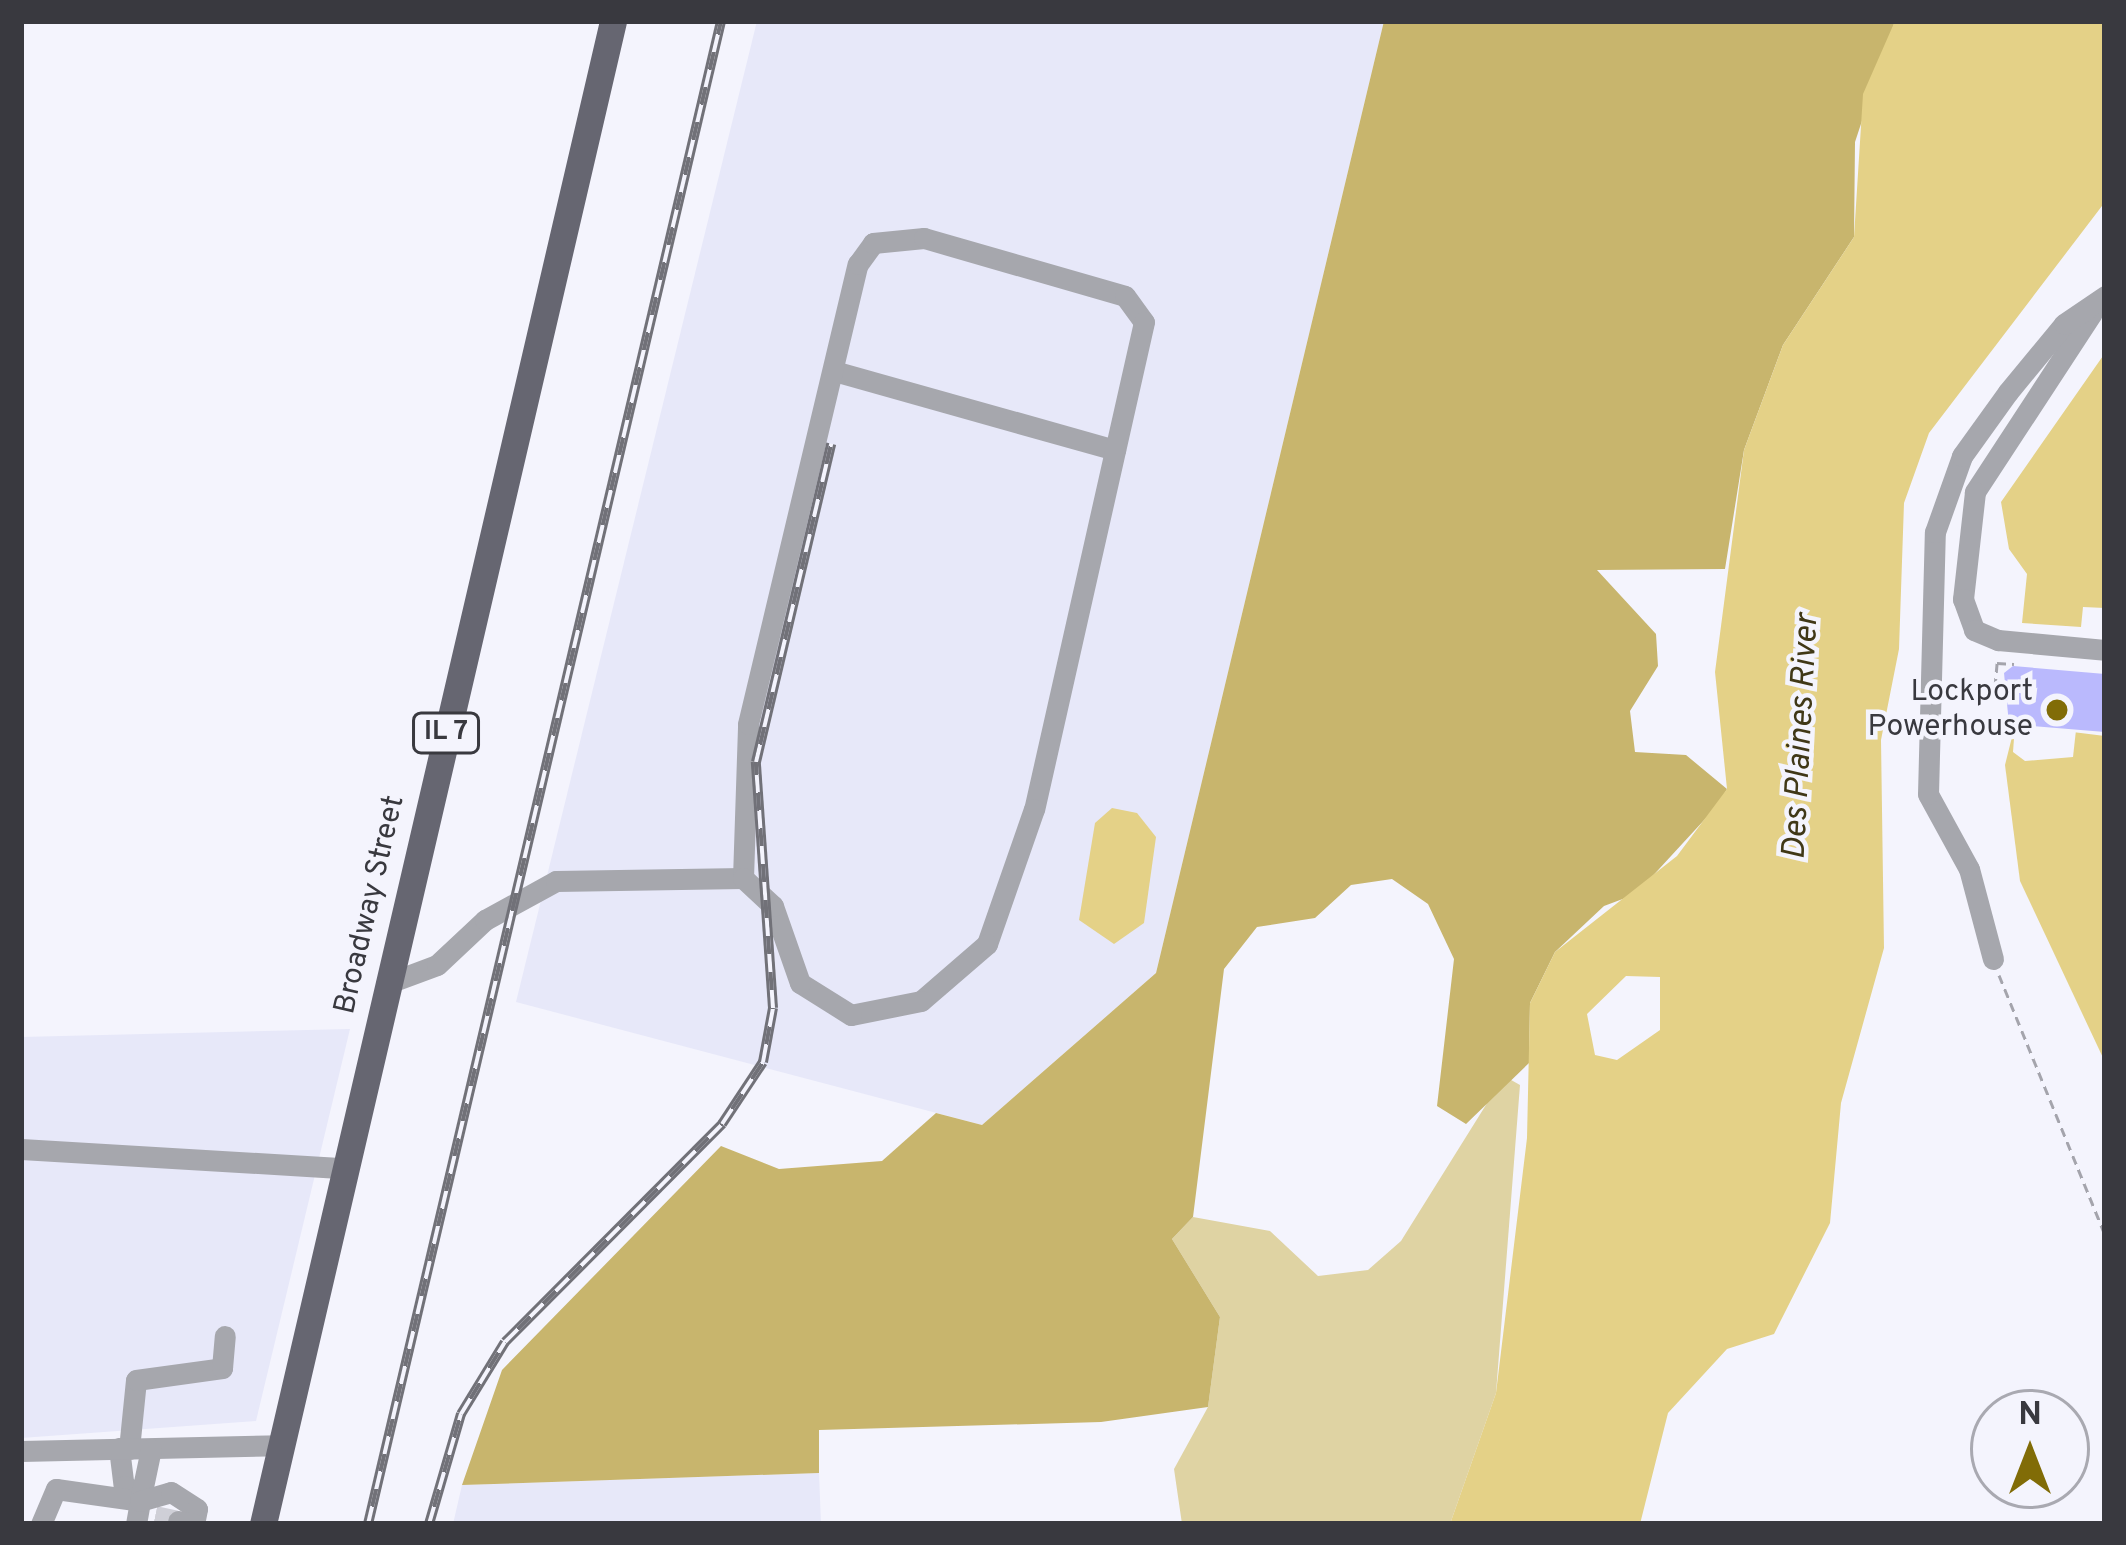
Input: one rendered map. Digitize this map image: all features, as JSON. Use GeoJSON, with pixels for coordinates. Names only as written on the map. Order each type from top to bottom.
{"type":"FeatureCollection","features":[{"type":"Feature","properties":{"kind":"main road","name":"Broadway Street"},"geometry":{"type":"LineString","coordinates":[[262,1524],[613,21]]}},
{"type":"Feature","properties":{"kind":"street"},"geometry":{"type":"LineString","coordinates":[[386,985],[437,965],[485,920],[556,881],[743,878],[773,906],[800,983],[836,1011],[893,1012],[968,968],[1016,878],[1144,322],[1112,288],[1050,268],[908,235],[873,243],[858,264],[748,724],[743,878]]}},
{"type":"Feature","properties":{"kind":"street"},"geometry":{"type":"LineString","coordinates":[[2098,304],[1976,492],[1963,599],[1974,630],[1998,640],[2105,650]]}},
{"type":"Feature","properties":{"kind":"street"},"geometry":{"type":"LineString","coordinates":[[1993,959],[1969,869],[1928,794],[1935,532],[1962,456],[2064,323],[2098,304]]}},
{"type":"Feature","properties":{"kind":"street"},"geometry":{"type":"LineString","coordinates":[[835,371],[1115,450]]}},
{"type":"Feature","properties":{"kind":"street"},"geometry":{"type":"LineString","coordinates":[[21,1149],[343,1168]]}},
{"type":"Feature","properties":{"kind":"street"},"geometry":{"type":"LineString","coordinates":[[142,1509],[133,1449],[136,1380],[222,1368],[225,1336]]}},
{"type":"Feature","properties":{"kind":"street"},"geometry":{"type":"LineString","coordinates":[[21,1451],[279,1445]]}},
{"type":"Feature","properties":{"kind":"street"},"geometry":{"type":"LineString","coordinates":[[133,1449],[124,1486],[142,1509]]}},
{"type":"Feature","properties":{"kind":"street"},"geometry":{"type":"LineString","coordinates":[[41,1524],[56,1489],[142,1509],[184,1495],[194,1524],[178,1521]]}},
{"type":"Feature","properties":{"kind":"path"},"geometry":{"type":"LineString","coordinates":[[1995,687],[1997,663],[2014,664]]}},
{"type":"Feature","properties":{"kind":"path"},"geometry":{"type":"LineString","coordinates":[[1993,959],[2105,1234]]}},
{"type":"Feature","properties":{"kind":"shaded area"},"geometry":{"type":"Polygon","coordinates":[[[757,21],[1384,21],[1156,973],[982,1125],[516,1002],[757,21]]]}},
{"type":"Feature","properties":{"kind":"shaded area"},"geometry":{"type":"Polygon","coordinates":[[[1384,21],[1895,21],[1855,142],[1854,237],[1783,345],[1744,450],[1725,569],[1597,570],[1656,634],[1658,666],[1630,711],[1635,752],[1686,755],[1727,789],[1718,805],[1636,894],[1604,906],[1555,952],[1530,1003],[1529,1063],[1466,1124],[1437,1106],[1454,959],[1428,904],[1392,879],[1351,885],[1315,918],[1257,927],[1224,969],[1193,1217],[1172,1239],[1220,1317],[1208,1407],[1101,1422],[819,1430],[819,1473],[462,1485],[502,1370],[721,1146],[779,1169],[882,1161],[936,1113],[982,1125],[1156,973],[1384,21]]]}},
{"type":"Feature","properties":{"kind":"shaded area"},"geometry":{"type":"Polygon","coordinates":[[[350,1029],[256,1421],[21,1438],[21,1037],[350,1029]]]}},
{"type":"Feature","properties":{"kind":"shaded area"},"geometry":{"type":"Polygon","coordinates":[[[1504,1076],[1520,1085],[1496,1393],[1450,1524],[1182,1524],[1174,1469],[1208,1407],[1220,1317],[1172,1239],[1193,1217],[1270,1231],[1318,1276],[1368,1270],[1401,1241],[1504,1076]]]}},
{"type":"Feature","properties":{"kind":"shaded area"},"geometry":{"type":"Polygon","coordinates":[[[819,1473],[821,1524],[453,1524],[462,1485],[819,1473]]]}},
{"type":"Feature","properties":{"kind":"water","name":"Des Plaines River"},"geometry":{"type":"Polygon","coordinates":[[[1895,21],[2105,21],[2105,202],[1929,433],[1904,503],[1899,649],[1881,740],[1884,948],[1841,1103],[1830,1223],[1774,1334],[1727,1349],[1668,1413],[1640,1524],[1450,1524],[1496,1393],[1527,1138],[1530,1003],[1555,952],[1677,856],[1727,789],[1715,672],[1744,450],[1783,345],[1854,237],[1863,94],[1895,21]],[[1626,976],[1587,1014],[1595,1055],[1617,1060],[1660,1030],[1660,977],[1626,976]]]}},
{"type":"Feature","properties":{"kind":"water"},"geometry":{"type":"Polygon","coordinates":[[[2105,353],[2105,608],[2083,607],[2081,627],[2022,623],[2027,574],[2009,549],[2001,502],[2105,353]]]}},
{"type":"Feature","properties":{"kind":"water"},"geometry":{"type":"Polygon","coordinates":[[[2015,725],[2105,736],[2105,1062],[2020,881],[2005,765],[2015,725]]]}},
{"type":"Feature","properties":{"kind":"water"},"geometry":{"type":"Polygon","coordinates":[[[1112,808],[1137,813],[1156,837],[1144,923],[1114,944],[1079,920],[1095,823],[1112,808]]]}},
{"type":"Feature","properties":{"kind":"pier"},"geometry":{"type":"Polygon","coordinates":[[[2015,725],[2076,730],[2073,757],[2025,761],[2013,752],[2015,725]]]}},
{"type":"Feature","properties":{"kind":"building","name":"Lockport Powerhouse"},"geometry":{"type":"Polygon","coordinates":[[[2013,666],[2105,674],[2105,732],[2009,724],[2004,673],[2013,666]]]}},
{"type":"Feature","properties":{"kind":"tunnel"},"geometry":{"type":"LineString","coordinates":[[155,1516],[178,1521]]}},
{"type":"Feature","properties":{"kind":"railway"},"geometry":{"type":"LineString","coordinates":[[368,1524],[721,21]]}},
{"type":"Feature","properties":{"kind":"railway"},"geometry":{"type":"LineString","coordinates":[[429,1524],[461,1414],[505,1342],[722,1124],[763,1062],[773,1008],[756,762],[831,444]]}},
{"type":"Feature","properties":{"kind":"place","name":"Lockport Powerhouse"},"geometry":{"type":"Point","coordinates":[2057,710]}}]}
